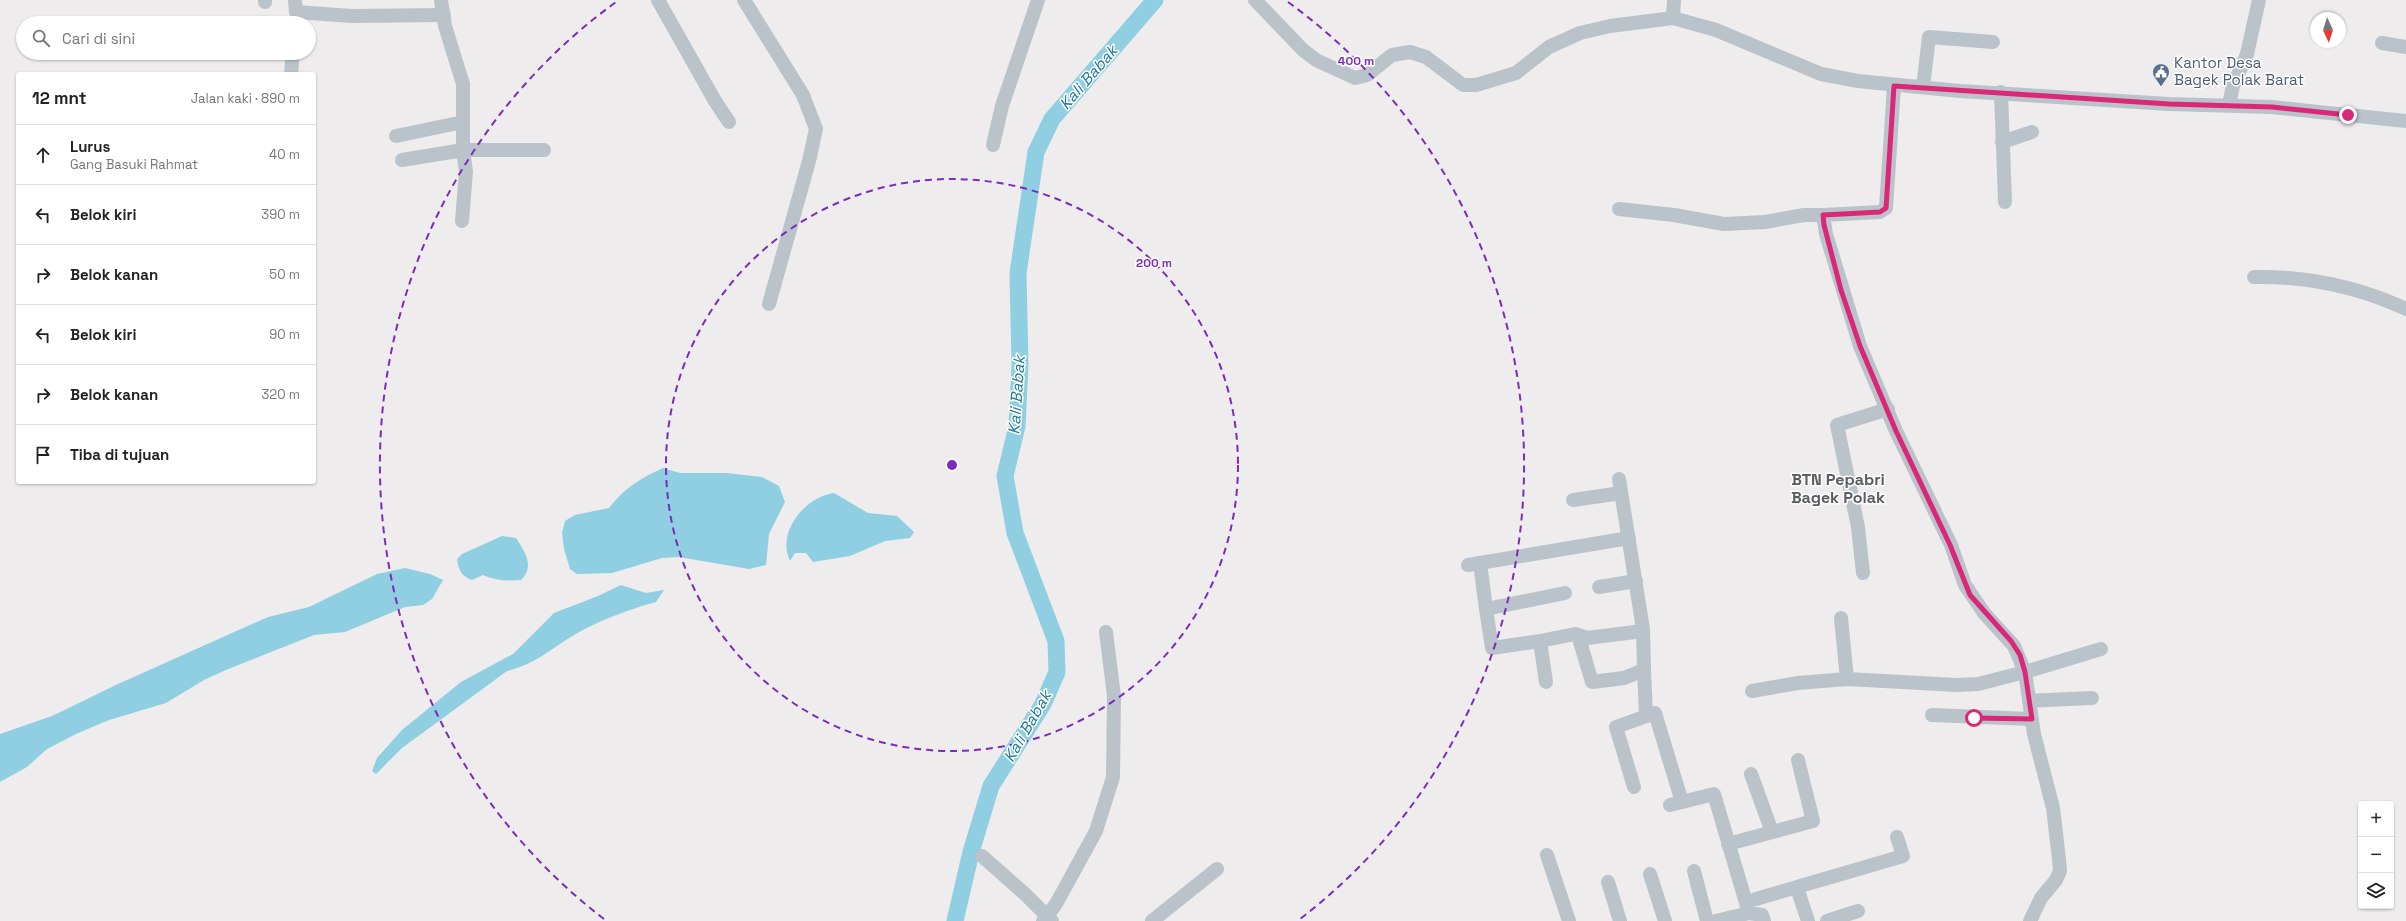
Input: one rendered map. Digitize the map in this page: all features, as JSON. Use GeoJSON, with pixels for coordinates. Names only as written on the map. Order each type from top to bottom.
{"type":"FeatureCollection","features":[{"type":"Feature","properties":{"kind":"street"},"geometry":{"type":"LineString","coordinates":[[658,0],[715,101],[729,122]]}},
{"type":"Feature","properties":{"kind":"street"},"geometry":{"type":"LineString","coordinates":[[744,0],[803,95],[816,129],[809,161],[769,304]]}},
{"type":"Feature","properties":{"kind":"street"},"geometry":{"type":"LineString","coordinates":[[993,145],[1002,106],[1038,0]]}},
{"type":"Feature","properties":{"kind":"street"},"geometry":{"type":"LineString","coordinates":[[1255,0],[1303,50],[1316,60],[1355,78],[1364,77],[1392,55],[1410,52],[1426,57],[1463,85],[1483,84],[1516,73],[1550,47],[1580,33],[1610,26],[1673,18],[1716,30],[1821,74],[1894,86],[2169,104],[2229,104],[2406,121]]}},
{"type":"Feature","properties":{"kind":"street"},"geometry":{"type":"LineString","coordinates":[[1673,18],[1674,0]]}},
{"type":"Feature","properties":{"kind":"street"},"geometry":{"type":"LineString","coordinates":[[2229,104],[2233,86],[2247,54],[2259,0]]}},
{"type":"Feature","properties":{"kind":"street"},"geometry":{"type":"LineString","coordinates":[[295,12],[352,16],[444,4],[449,41],[463,84],[463,150],[466,172],[462,221]]}},
{"type":"Feature","properties":{"kind":"street"},"geometry":{"type":"LineString","coordinates":[[1923,87],[1929,37],[1993,42]]}},
{"type":"Feature","properties":{"kind":"street"},"geometry":{"type":"LineString","coordinates":[[2382,44],[2406,47]]}},
{"type":"Feature","properties":{"kind":"street"},"geometry":{"type":"LineString","coordinates":[[291,72],[292,60]]}},
{"type":"Feature","properties":{"kind":"street"},"geometry":{"type":"LineString","coordinates":[[1619,209],[1724,224],[1764,222],[1804,215],[1880,212],[1886,208],[1894,86]]}},
{"type":"Feature","properties":{"kind":"street"},"geometry":{"type":"LineString","coordinates":[[2001,92],[2005,202]]}},
{"type":"Feature","properties":{"kind":"street"},"geometry":{"type":"LineString","coordinates":[[396,136],[463,122]]}},
{"type":"Feature","properties":{"kind":"street"},"geometry":{"type":"LineString","coordinates":[[2002,142],[2032,132]]}},
{"type":"Feature","properties":{"kind":"street"},"geometry":{"type":"LineString","coordinates":[[402,160],[463,150],[544,150]]}},
{"type":"Feature","properties":{"kind":"street"},"geometry":{"type":"LineString","coordinates":[[1823,215],[1826,234],[1860,346],[1950,545],[1970,595],[2014,646],[2025,672],[2032,719],[2053,808],[2060,871],[2054,885],[2041,898],[2030,921]]}},
{"type":"Feature","properties":{"kind":"street"},"geometry":{"type":"LineString","coordinates":[[2254,277],[2296,278],[2345,287],[2387,300],[2406,309]]}},
{"type":"Feature","properties":{"kind":"street"},"geometry":{"type":"LineString","coordinates":[[1863,572],[1858,527],[1837,425],[1888,409]]}},
{"type":"Feature","properties":{"kind":"street"},"geometry":{"type":"LineString","coordinates":[[1573,500],[1620,486],[1643,631],[1646,716]]}},
{"type":"Feature","properties":{"kind":"street"},"geometry":{"type":"LineString","coordinates":[[1629,538],[1474,564],[1486,609],[1492,648],[1578,635],[1587,638],[1643,631]]}},
{"type":"Feature","properties":{"kind":"street"},"geometry":{"type":"LineString","coordinates":[[1599,587],[1636,581]]}},
{"type":"Feature","properties":{"kind":"street"},"geometry":{"type":"LineString","coordinates":[[1486,609],[1565,594]]}},
{"type":"Feature","properties":{"kind":"street"},"geometry":{"type":"LineString","coordinates":[[1841,618],[1846,679]]}},
{"type":"Feature","properties":{"kind":"street"},"geometry":{"type":"LineString","coordinates":[[982,856],[1048,919],[1096,832],[1113,777],[1114,696],[1106,632]]}},
{"type":"Feature","properties":{"kind":"street"},"geometry":{"type":"LineString","coordinates":[[1578,635],[1592,682],[1624,678],[1644,670]]}},
{"type":"Feature","properties":{"kind":"street"},"geometry":{"type":"LineString","coordinates":[[1540,641],[1546,682]]}},
{"type":"Feature","properties":{"kind":"street"},"geometry":{"type":"LineString","coordinates":[[1752,691],[1798,683],[1846,679],[1962,685],[1983,683],[2101,649]]}},
{"type":"Feature","properties":{"kind":"street"},"geometry":{"type":"LineString","coordinates":[[2029,701],[2092,698]]}},
{"type":"Feature","properties":{"kind":"street"},"geometry":{"type":"LineString","coordinates":[[1634,787],[1616,727],[1655,713],[1676,804],[1714,794],[1750,913]]}},
{"type":"Feature","properties":{"kind":"street"},"geometry":{"type":"LineString","coordinates":[[1932,715],[2032,719]]}},
{"type":"Feature","properties":{"kind":"street"},"geometry":{"type":"LineString","coordinates":[[1728,844],[1813,821],[1798,760]]}},
{"type":"Feature","properties":{"kind":"street"},"geometry":{"type":"LineString","coordinates":[[1751,774],[1772,832]]}},
{"type":"Feature","properties":{"kind":"street"},"geometry":{"type":"LineString","coordinates":[[1756,899],[1902,856],[1897,837]]}},
{"type":"Feature","properties":{"kind":"street"},"geometry":{"type":"LineString","coordinates":[[1547,854],[1569,921]]}},
{"type":"Feature","properties":{"kind":"street"},"geometry":{"type":"LineString","coordinates":[[1154,920],[1217,869]]}},
{"type":"Feature","properties":{"kind":"street"},"geometry":{"type":"LineString","coordinates":[[1694,871],[1707,921]]}},
{"type":"Feature","properties":{"kind":"street"},"geometry":{"type":"LineString","coordinates":[[1650,874],[1665,921]]}},
{"type":"Feature","properties":{"kind":"street"},"geometry":{"type":"LineString","coordinates":[[1608,882],[1620,921]]}},
{"type":"Feature","properties":{"kind":"street"},"geometry":{"type":"LineString","coordinates":[[1797,888],[1808,921]]}},
{"type":"Feature","properties":{"kind":"street"},"geometry":{"type":"LineString","coordinates":[[1827,921],[1858,911]]}},
{"type":"Feature","properties":{"kind":"street"},"geometry":{"type":"LineString","coordinates":[[1716,921],[1750,913],[1762,915],[1764,921]]}},
{"type":"Feature","properties":{"kind":"water"},"geometry":{"type":"Polygon","coordinates":[[[663,468],[680,473],[726,473],[762,477],[779,486],[785,502],[769,534],[766,565],[749,569],[679,557],[662,558],[612,573],[577,574],[570,569],[564,549],[562,533],[565,521],[575,515],[609,508],[633,485],[646,476],[663,468]]]}},
{"type":"Feature","properties":{"kind":"water"},"geometry":{"type":"Polygon","coordinates":[[[834,493],[868,513],[897,516],[914,532],[910,538],[885,541],[850,556],[813,562],[806,553],[795,553],[790,561],[787,550],[787,539],[790,528],[796,518],[813,501],[834,493]]]}},
{"type":"Feature","properties":{"kind":"water"},"geometry":{"type":"Polygon","coordinates":[[[502,536],[516,538],[523,548],[528,564],[525,575],[521,580],[502,580],[483,575],[472,580],[463,575],[458,566],[457,559],[462,554],[502,536]]]}},
{"type":"Feature","properties":{"kind":"water"},"geometry":{"type":"Polygon","coordinates":[[[405,568],[430,574],[443,580],[432,599],[423,605],[405,607],[345,632],[314,635],[226,670],[204,680],[166,703],[109,720],[76,734],[47,749],[27,767],[0,782],[0,734],[52,716],[118,684],[268,617],[309,607],[377,574],[405,568]]]}},
{"type":"Feature","properties":{"kind":"water"},"geometry":{"type":"Polygon","coordinates":[[[621,585],[646,593],[664,590],[656,602],[604,620],[574,635],[526,665],[507,671],[402,748],[376,774],[372,771],[377,758],[402,730],[461,682],[513,654],[554,613],[598,596],[621,585]]]}},
{"type":"Feature","properties":{"kind":"waterway","name":"Kali Babak"},"geometry":{"type":"LineString","coordinates":[[955,921],[971,852],[991,786],[1043,704],[1057,672],[1056,641],[1015,533],[1005,476],[1017,426],[1020,365],[1018,273],[1036,152],[1052,119],[1155,0]]}},
{"type":"Feature","properties":{"kind":"place","name":"Kantor Desa Bagek Polak Barat"},"geometry":{"type":"Point","coordinates":[2161,87]}},
{"type":"Feature","properties":{"kind":"district","name":"BTN Pepabri Bagek Polak"},"geometry":{"type":"Point","coordinates":[1838,488]}},
{"type":"Feature","properties":{"kind":"route"},"geometry":{"type":"LineString","coordinates":[[1974,718],[2032,719],[2025,672],[2020,655],[2005,635],[1984,613],[1965,586],[1950,545],[1896,431],[1888,409],[1860,346],[1841,290],[1824,225],[1823,215],[1882,212],[1886,208],[1894,86],[2169,104],[2229,104],[2300,109],[2348,115]]}}]}
